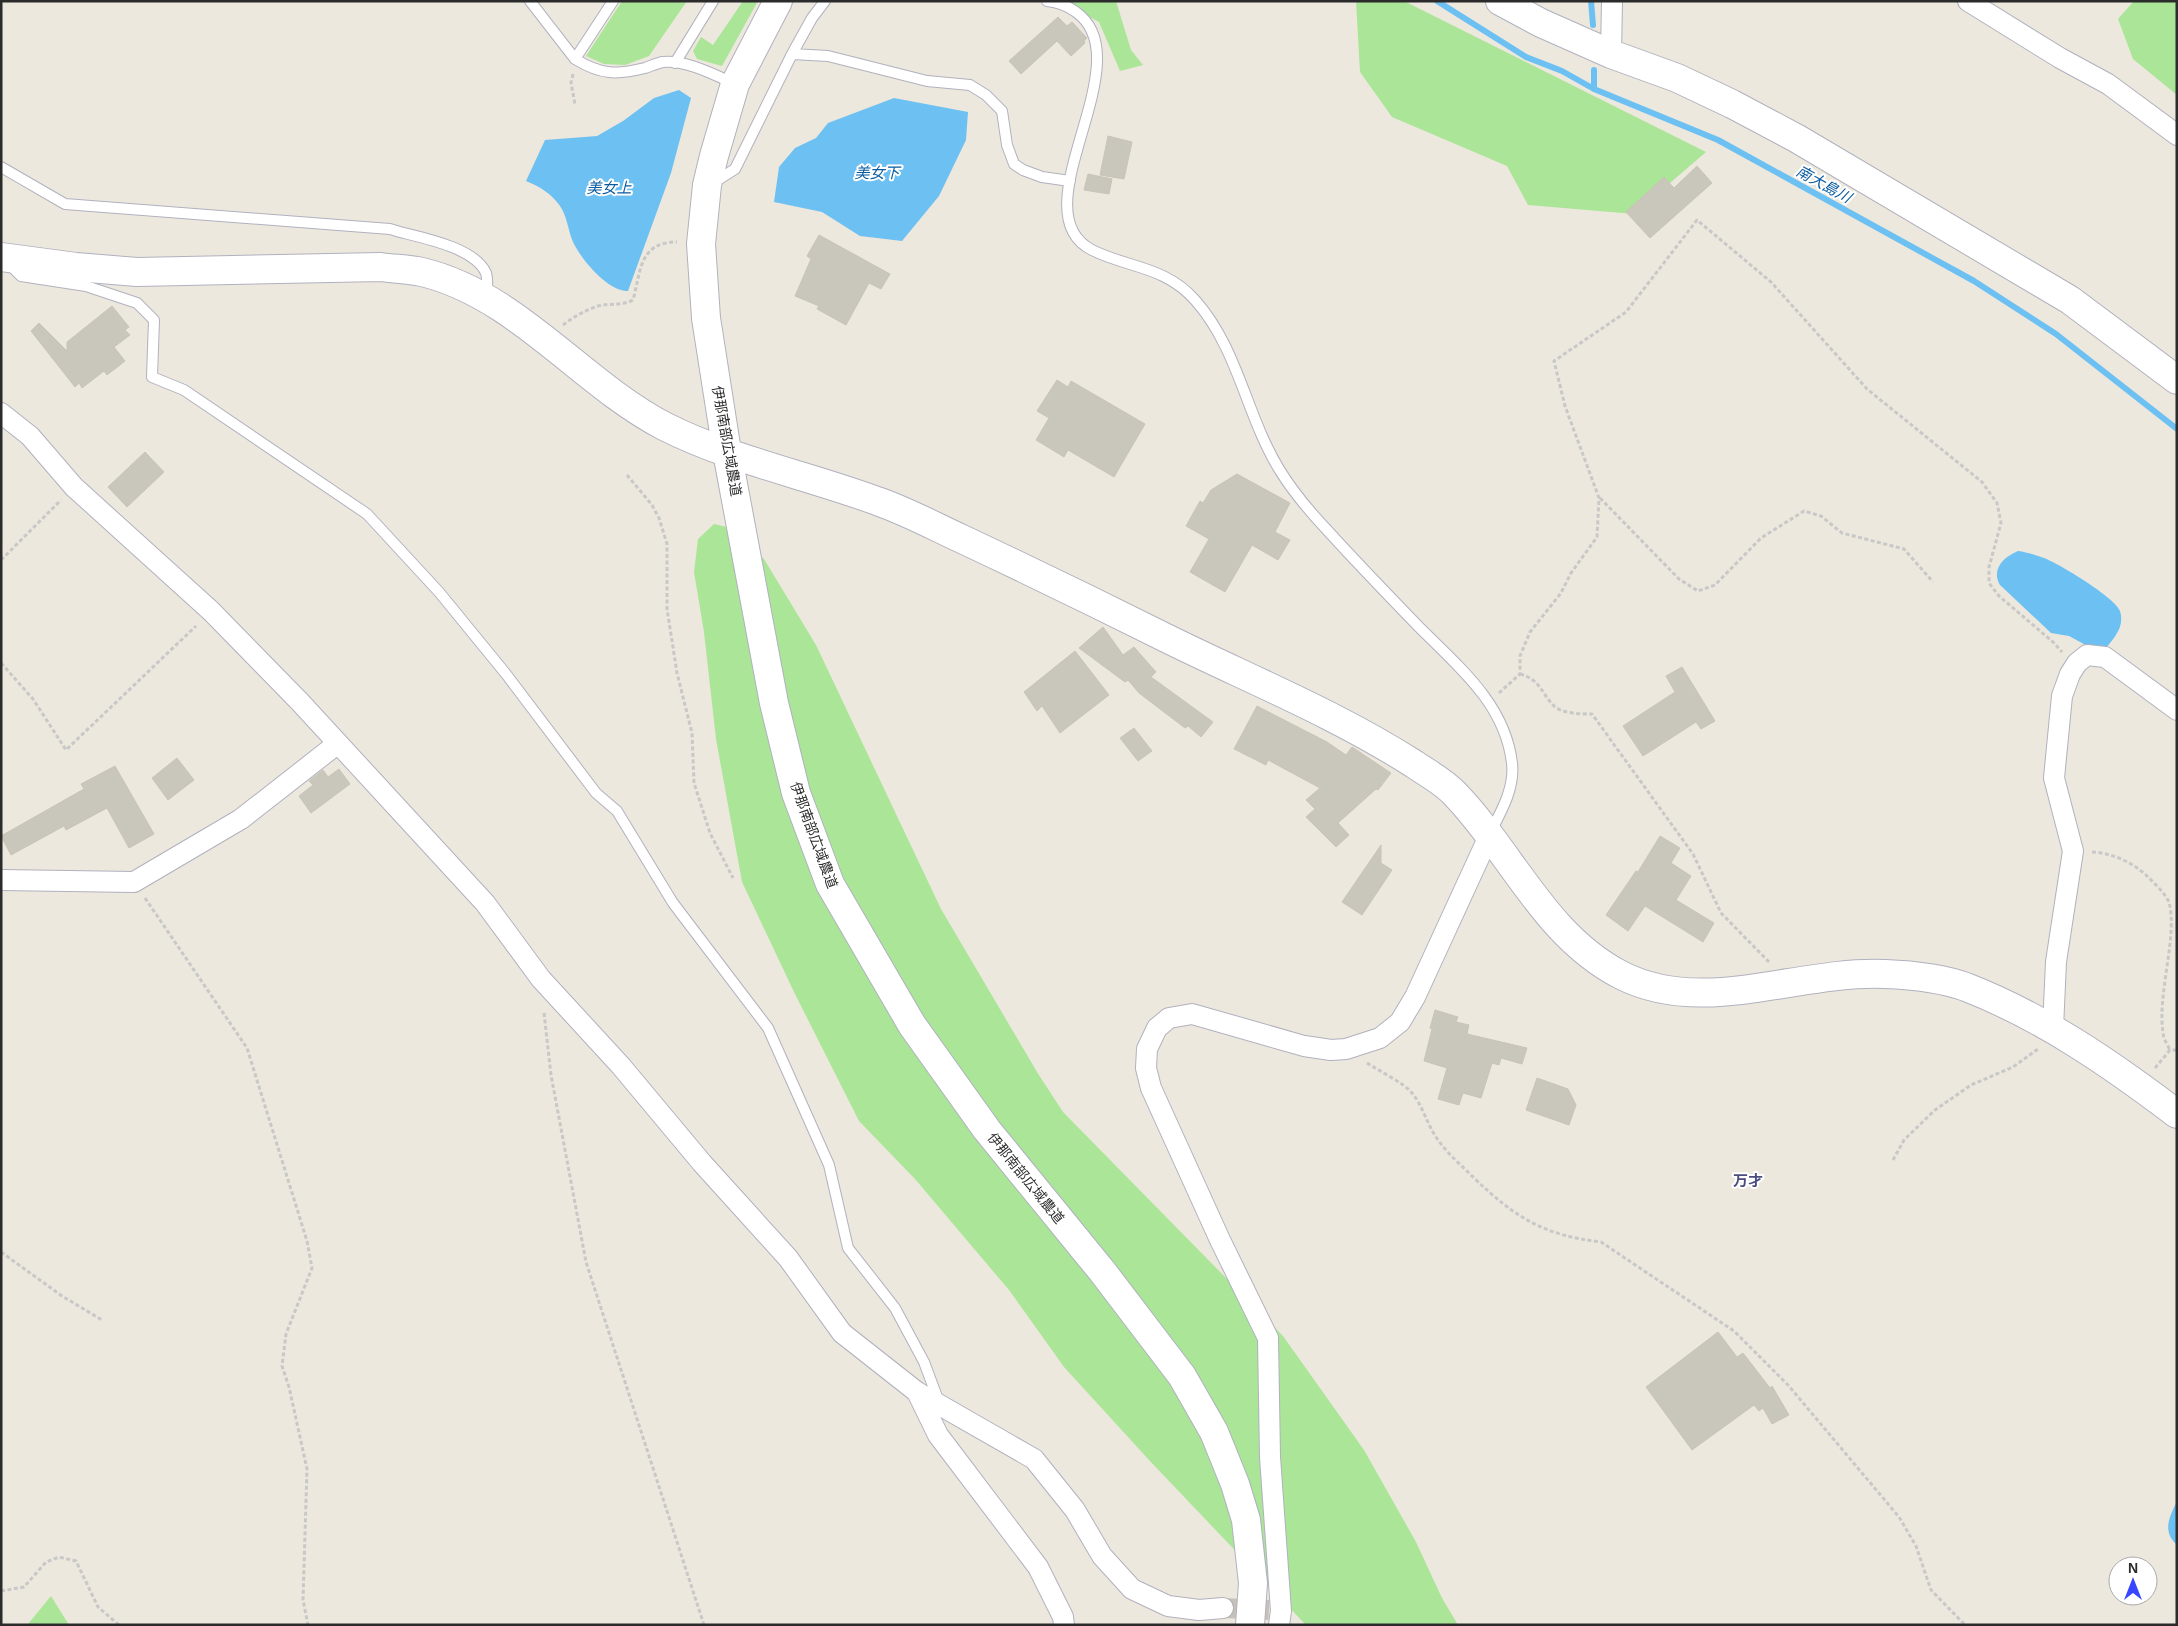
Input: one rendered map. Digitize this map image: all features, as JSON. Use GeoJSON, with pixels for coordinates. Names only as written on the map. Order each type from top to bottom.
{"type":"FeatureCollection","features":[{"type":"Feature","properties":{"kind":"street","name":"伊那南部広域農道"},"geometry":{"type":"LineString","coordinates":[[778,1],[735,84],[707,186],[701,244],[706,318],[727,452],[774,703],[796,793],[830,884],[912,1025],[987,1130],[1102,1271],[1182,1376],[1210,1424],[1235,1484],[1246,1520],[1253,1583],[1274,1619]]}},
{"type":"Feature","properties":{"kind":"street"},"geometry":{"type":"LineString","coordinates":[[1500,1],[1541,23],[1611,54],[1693,85],[1796,138],[2070,300],[2177,380]]}},
{"type":"Feature","properties":{"kind":"street"},"geometry":{"type":"LineString","coordinates":[[1611,54],[1612,1]]}},
{"type":"Feature","properties":{"kind":"street"},"geometry":{"type":"LineString","coordinates":[[1968,1],[2060,58],[2108,84],[2177,135]]}},
{"type":"Feature","properties":{"kind":"street"},"geometry":{"type":"LineString","coordinates":[[2,258],[137,272],[381,268],[420,272],[463,286],[487,299],[550,343],[629,405],[667,427],[727,452],[880,502],[1040,576],[1353,729],[1412,763],[1453,791],[1557,925],[1588,953],[1618,974],[1651,988],[1694,993],[1727,991],[1842,975],[1882,974],[1926,978],[1962,986],[2053,1028],[2177,1114]]}},
{"type":"Feature","properties":{"kind":"street"},"geometry":{"type":"LineString","coordinates":[[1,413],[30,436],[74,487],[211,612],[300,702],[336,744],[484,903],[541,979],[621,1066],[702,1163],[788,1258],[842,1333],[917,1392],[1034,1459],[1075,1510],[1102,1556],[1132,1589],[1168,1606],[1199,1610],[1223,1608]]}},
{"type":"Feature","properties":{"kind":"street"},"geometry":{"type":"LineString","coordinates":[[2053,1028],[2056,962],[2073,851],[2054,778],[2062,696],[2070,674],[2087,655],[2105,657],[2177,710]]}},
{"type":"Feature","properties":{"kind":"street"},"geometry":{"type":"LineString","coordinates":[[1,880],[134,882],[241,819],[336,744]]}},
{"type":"Feature","properties":{"kind":"street"},"geometry":{"type":"LineString","coordinates":[[1274,1619],[1268,1338],[1220,1240],[1150,1088],[1146,1068],[1147,1049],[1157,1028],[1169,1018],[1192,1014],[1304,1046],[1331,1050],[1346,1049],[1380,1038],[1400,1022],[1415,997],[1489,836]]}},
{"type":"Feature","properties":{"kind":"street"},"geometry":{"type":"LineString","coordinates":[[917,1392],[938,1435],[1038,1567],[1064,1625]]}},
{"type":"Feature","properties":{"kind":"lane"},"geometry":{"type":"LineString","coordinates":[[530,1],[575,59],[589,68],[609,73],[625,73],[664,62],[675,62],[735,84]]}},
{"type":"Feature","properties":{"kind":"lane"},"geometry":{"type":"LineString","coordinates":[[575,59],[613,1]]}},
{"type":"Feature","properties":{"kind":"lane"},"geometry":{"type":"LineString","coordinates":[[675,62],[713,1]]}},
{"type":"Feature","properties":{"kind":"lane"},"geometry":{"type":"LineString","coordinates":[[707,186],[735,170],[792,54],[812,18],[825,1]]}},
{"type":"Feature","properties":{"kind":"lane"},"geometry":{"type":"LineString","coordinates":[[1047,1],[1072,9],[1087,20],[1096,36],[1099,54],[1095,84],[1070,181],[1068,209],[1071,229],[1076,240],[1092,250],[1163,274],[1194,298],[1211,321],[1229,351],[1278,468],[1301,501],[1355,561],[1469,676],[1495,710],[1505,734],[1513,765],[1507,800],[1489,836]]}},
{"type":"Feature","properties":{"kind":"lane"},"geometry":{"type":"LineString","coordinates":[[792,54],[828,56],[927,81],[970,85],[986,95],[1002,111],[1007,144],[1014,164],[1023,170],[1042,177],[1070,181]]}},
{"type":"Feature","properties":{"kind":"lane"},"geometry":{"type":"LineString","coordinates":[[1,167],[65,204],[390,229],[463,252],[479,262],[487,274],[487,299]]}},
{"type":"Feature","properties":{"kind":"lane"},"geometry":{"type":"LineString","coordinates":[[2,258],[21,276],[86,286],[137,303],[154,320],[152,377],[184,390],[366,514],[451,607],[506,674],[596,793],[616,811],[673,903],[768,1028],[829,1165],[848,1248],[895,1308],[924,1362],[940,1404]]}},
{"type":"Feature","properties":{"kind":"path"},"geometry":{"type":"LineString","coordinates":[[575,59],[571,83],[575,104]]}},
{"type":"Feature","properties":{"kind":"path"},"geometry":{"type":"LineString","coordinates":[[1489,702],[1520,674],[1520,656],[1530,632],[1561,593],[1571,573],[1597,537],[1599,498],[1565,406],[1554,361],[1626,312],[1697,220],[1771,282],[1867,389],[1982,482],[1996,503],[2002,523],[1989,566],[1989,583],[1999,596],[2053,642],[2066,657],[2070,674]]}},
{"type":"Feature","properties":{"kind":"path"},"geometry":{"type":"LineString","coordinates":[[561,326],[571,318],[598,306],[618,305],[632,300],[643,260],[652,248],[663,242],[680,242]]}},
{"type":"Feature","properties":{"kind":"path"},"geometry":{"type":"LineString","coordinates":[[627,475],[652,504],[659,518],[667,544],[668,609],[677,674],[687,706],[692,733],[694,782],[710,833],[733,878]]}},
{"type":"Feature","properties":{"kind":"path"},"geometry":{"type":"LineString","coordinates":[[1,560],[74,487]]}},
{"type":"Feature","properties":{"kind":"path"},"geometry":{"type":"LineString","coordinates":[[1599,498],[1679,579],[1698,591],[1715,585],[1761,538],[1804,511],[1821,516],[1842,533],[1904,549],[1933,582]]}},
{"type":"Feature","properties":{"kind":"path"},"geometry":{"type":"LineString","coordinates":[[1,663],[33,699],[66,750],[211,612]]}},
{"type":"Feature","properties":{"kind":"path"},"geometry":{"type":"LineString","coordinates":[[1520,674],[1530,677],[1546,693],[1555,707],[1573,713],[1592,714],[1693,854],[1721,913],[1747,942],[1789,981]]}},
{"type":"Feature","properties":{"kind":"path"},"geometry":{"type":"LineString","coordinates":[[2073,851],[2104,853],[2137,866],[2159,888],[2170,903],[2174,929],[2163,1013],[2163,1033],[2170,1050]]}},
{"type":"Feature","properties":{"kind":"path"},"geometry":{"type":"LineString","coordinates":[[134,882],[246,1048],[307,1241],[312,1268],[286,1334],[282,1366],[289,1387],[307,1469],[303,1600],[308,1625]]}},
{"type":"Feature","properties":{"kind":"path"},"geometry":{"type":"LineString","coordinates":[[541,979],[551,1075],[586,1262],[704,1625]]}},
{"type":"Feature","properties":{"kind":"path"},"geometry":{"type":"LineString","coordinates":[[1893,1160],[1904,1140],[1935,1110],[1972,1085],[2013,1067],[2040,1047],[2053,1028]]}},
{"type":"Feature","properties":{"kind":"path"},"geometry":{"type":"LineString","coordinates":[[1346,1049],[1411,1092],[1438,1139],[1450,1154],[1492,1195],[1521,1218],[1553,1233],[1580,1240],[1601,1242],[1734,1331],[1788,1385],[1899,1517],[1916,1546],[1931,1590],[1964,1625]]}},
{"type":"Feature","properties":{"kind":"path"},"geometry":{"type":"LineString","coordinates":[[2170,1050],[2177,1050]]}},
{"type":"Feature","properties":{"kind":"path"},"geometry":{"type":"LineString","coordinates":[[2140,1087],[2170,1050]]}},
{"type":"Feature","properties":{"kind":"path"},"geometry":{"type":"LineString","coordinates":[[1,1252],[62,1296],[102,1320]]}},
{"type":"Feature","properties":{"kind":"path"},"geometry":{"type":"LineString","coordinates":[[1,1591],[24,1587],[46,1562],[59,1558],[76,1561],[98,1607],[119,1625]]}},
{"type":"Feature","properties":{"kind":"green space"},"geometry":{"type":"Polygon","coordinates":[[[622,1],[687,1],[649,56],[625,65],[604,64],[586,56],[622,1]]]}},
{"type":"Feature","properties":{"kind":"green space"},"geometry":{"type":"Polygon","coordinates":[[[743,1],[758,1],[722,66],[697,59],[693,51],[701,37],[713,45],[743,1]]]}},
{"type":"Feature","properties":{"kind":"green space"},"geometry":{"type":"Polygon","coordinates":[[[1059,1],[1116,1],[1131,50],[1143,65],[1120,71],[1099,22],[1059,1]]]}},
{"type":"Feature","properties":{"kind":"green space"},"geometry":{"type":"Polygon","coordinates":[[[1356,1],[1404,1],[1706,152],[1634,214],[1528,205],[1507,166],[1392,117],[1360,72],[1356,1]]]}},
{"type":"Feature","properties":{"kind":"green space"},"geometry":{"type":"Polygon","coordinates":[[[2134,1],[2177,1],[2177,95],[2133,59],[2118,19],[2134,1]]]}},
{"type":"Feature","properties":{"kind":"green space"},"geometry":{"type":"Polygon","coordinates":[[[714,524],[731,528],[764,559],[816,645],[941,909],[1037,1072],[1063,1112],[1283,1336],[1364,1450],[1416,1542],[1442,1598],[1458,1625],[1306,1625],[1149,1460],[1064,1367],[1009,1290],[915,1179],[859,1121],[794,992],[742,882],[716,739],[704,632],[694,572],[698,539],[714,524]]]}},
{"type":"Feature","properties":{"kind":"green space"},"geometry":{"type":"Polygon","coordinates":[[[51,1596],[69,1625],[28,1625],[28,1624],[51,1596]]]}},
{"type":"Feature","properties":{"kind":"water","name":"美女上"},"geometry":{"type":"Polygon","coordinates":[[[679,90],[691,98],[671,173],[628,291],[620,290],[604,280],[582,257],[573,242],[564,214],[557,201],[545,191],[526,181],[545,140],[597,136],[623,121],[654,98],[679,90]]]}},
{"type":"Feature","properties":{"kind":"water","name":"美女下"},"geometry":{"type":"Polygon","coordinates":[[[894,98],[968,112],[966,140],[939,196],[902,241],[860,236],[822,212],[774,202],[779,167],[795,148],[816,138],[828,123],[894,98]]]}},
{"type":"Feature","properties":{"kind":"water"},"geometry":{"type":"Polygon","coordinates":[[[2018,551],[2051,561],[2098,590],[2116,605],[2120,611],[2120,627],[2105,649],[2093,649],[2069,636],[2051,633],[2000,585],[1997,574],[2000,565],[2003,560],[2018,551]]]}},
{"type":"Feature","properties":{"kind":"water"},"geometry":{"type":"Polygon","coordinates":[[[2177,1501],[2177,1545],[2172,1540],[2168,1524],[2177,1501]]]}},
{"type":"Feature","properties":{"kind":"building"},"geometry":{"type":"Polygon","coordinates":[[[1058,17],[1067,26],[1072,22],[1087,38],[1084,41],[1085,43],[1071,56],[1057,41],[1021,74],[1009,61],[1058,17]]]}},
{"type":"Feature","properties":{"kind":"building"},"geometry":{"type":"Polygon","coordinates":[[[1108,136],[1132,142],[1124,179],[1100,175],[1108,136]]]}},
{"type":"Feature","properties":{"kind":"building"},"geometry":{"type":"Polygon","coordinates":[[[1697,166],[1712,183],[1650,238],[1626,212],[1664,177],[1674,188],[1697,166]]]}},
{"type":"Feature","properties":{"kind":"building"},"geometry":{"type":"Polygon","coordinates":[[[1088,174],[1112,179],[1109,194],[1084,190],[1088,174]]]}},
{"type":"Feature","properties":{"kind":"building"},"geometry":{"type":"Polygon","coordinates":[[[819,235],[890,274],[881,289],[869,283],[846,325],[817,309],[819,306],[795,296],[811,259],[807,256],[819,235]]]}},
{"type":"Feature","properties":{"kind":"building"},"geometry":{"type":"Polygon","coordinates":[[[112,306],[129,327],[125,330],[130,335],[114,347],[125,361],[107,375],[104,371],[82,388],[79,383],[75,387],[31,331],[39,323],[67,351],[67,342],[112,306]]]}},
{"type":"Feature","properties":{"kind":"building"},"geometry":{"type":"Polygon","coordinates":[[[1057,380],[1068,387],[1071,381],[1145,424],[1114,477],[1068,450],[1064,457],[1036,440],[1049,418],[1037,411],[1057,380]]]}},
{"type":"Feature","properties":{"kind":"building"},"geometry":{"type":"Polygon","coordinates":[[[145,452],[164,472],[127,507],[108,487],[145,452]]]}},
{"type":"Feature","properties":{"kind":"building"},"geometry":{"type":"Polygon","coordinates":[[[1237,474],[1290,503],[1275,532],[1290,540],[1278,560],[1252,545],[1225,592],[1190,572],[1209,539],[1186,526],[1200,501],[1203,503],[1211,490],[1237,474]]]}},
{"type":"Feature","properties":{"kind":"building"},"geometry":{"type":"Polygon","coordinates":[[[1103,627],[1123,655],[1134,647],[1156,672],[1151,677],[1213,722],[1201,737],[1188,726],[1185,728],[1139,693],[1128,680],[1125,682],[1079,648],[1103,627]]]}},
{"type":"Feature","properties":{"kind":"building"},"geometry":{"type":"Polygon","coordinates":[[[1075,651],[1109,695],[1060,733],[1042,706],[1037,711],[1024,692],[1075,651]]]}},
{"type":"Feature","properties":{"kind":"building"},"geometry":{"type":"Polygon","coordinates":[[[1682,667],[1715,721],[1701,729],[1696,722],[1643,756],[1623,726],[1675,692],[1666,676],[1682,667]]]}},
{"type":"Feature","properties":{"kind":"building"},"geometry":{"type":"Polygon","coordinates":[[[1257,706],[1327,742],[1346,755],[1352,747],[1391,773],[1378,790],[1376,789],[1338,823],[1349,835],[1336,847],[1306,817],[1315,809],[1306,800],[1320,788],[1268,760],[1266,765],[1234,749],[1257,706]]]}},
{"type":"Feature","properties":{"kind":"building"},"geometry":{"type":"Polygon","coordinates":[[[1134,728],[1152,751],[1138,761],[1120,738],[1134,728]]]}},
{"type":"Feature","properties":{"kind":"building"},"geometry":{"type":"Polygon","coordinates":[[[177,758],[194,780],[168,800],[152,778],[177,758]]]}},
{"type":"Feature","properties":{"kind":"building"},"geometry":{"type":"Polygon","coordinates":[[[115,766],[154,834],[129,848],[107,808],[66,830],[64,826],[11,855],[1,836],[84,789],[81,784],[115,766]]]}},
{"type":"Feature","properties":{"kind":"building"},"geometry":{"type":"Polygon","coordinates":[[[339,769],[350,784],[311,813],[299,796],[313,785],[309,781],[323,770],[328,777],[339,769]]]}},
{"type":"Feature","properties":{"kind":"building"},"geometry":{"type":"Polygon","coordinates":[[[1660,836],[1680,848],[1671,863],[1691,876],[1676,900],[1714,923],[1703,942],[1645,906],[1628,931],[1606,915],[1636,871],[1638,872],[1660,836]]]}},
{"type":"Feature","properties":{"kind":"building"},"geometry":{"type":"Polygon","coordinates":[[[1381,845],[1381,863],[1392,870],[1362,915],[1342,902],[1381,845]]]}},
{"type":"Feature","properties":{"kind":"building"},"geometry":{"type":"Polygon","coordinates":[[[1435,1010],[1458,1017],[1456,1022],[1469,1025],[1467,1034],[1527,1048],[1522,1064],[1501,1058],[1499,1065],[1492,1063],[1481,1098],[1463,1093],[1459,1105],[1438,1099],[1447,1068],[1424,1061],[1435,1010]]]}},
{"type":"Feature","properties":{"kind":"building"},"geometry":{"type":"Polygon","coordinates":[[[1537,1078],[1568,1089],[1576,1105],[1569,1125],[1526,1110],[1537,1078]]]}},
{"type":"Feature","properties":{"kind":"building"},"geometry":{"type":"Polygon","coordinates":[[[1718,1332],[1737,1357],[1743,1353],[1770,1388],[1772,1386],[1789,1415],[1772,1424],[1763,1408],[1759,1411],[1754,1405],[1692,1450],[1646,1387],[1718,1332]]]}},
{"type":"Feature","properties":{"kind":"waterway","name":"南大島川"},"geometry":{"type":"LineString","coordinates":[[1437,1],[1526,57],[1562,71],[1594,89],[1718,140],[1974,281],[2056,334],[2177,429]]}},
{"type":"Feature","properties":{"kind":"waterway"},"geometry":{"type":"LineString","coordinates":[[1591,1],[1593,25]]}},
{"type":"Feature","properties":{"kind":"waterway"},"geometry":{"type":"LineString","coordinates":[[1594,70],[1594,89]]}},
{"type":"Feature","properties":{"kind":"tunnel"},"geometry":{"type":"LineString","coordinates":[[1223,1608],[1269,1610]]}},
{"type":"Feature","properties":{"kind":"district","name":"万才"},"geometry":{"type":"Point","coordinates":[1748,1180]}}]}
